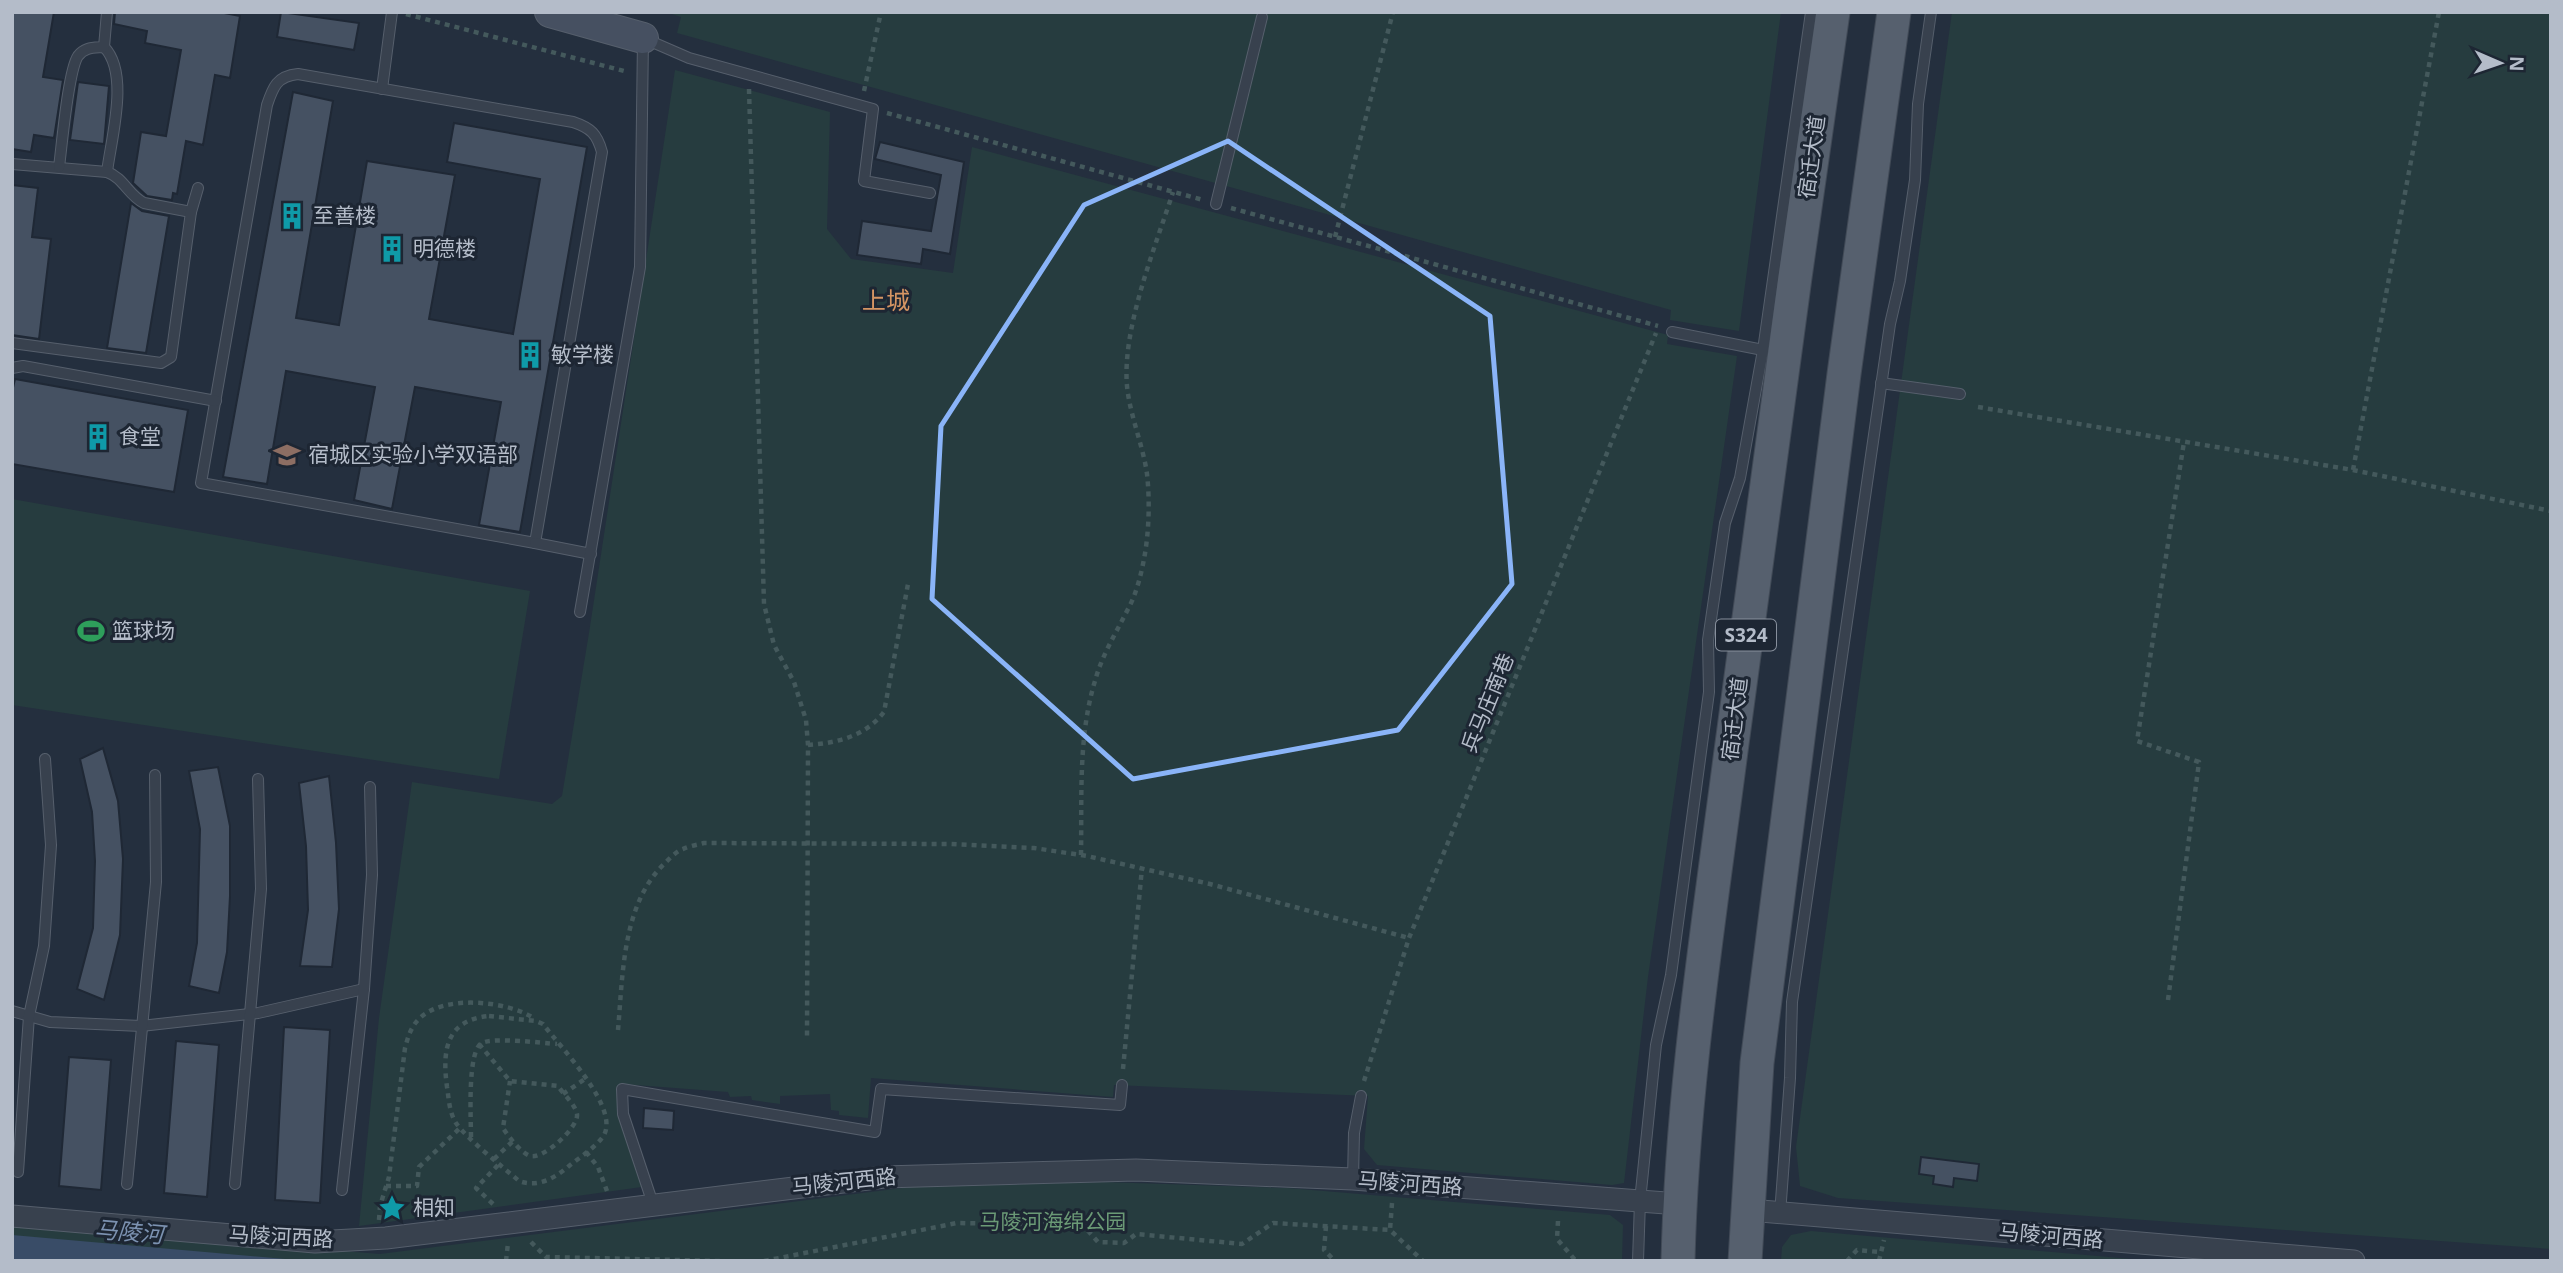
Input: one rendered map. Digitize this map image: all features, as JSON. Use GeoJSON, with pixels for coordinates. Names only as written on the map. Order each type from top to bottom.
{"type":"FeatureCollection","features":[{"type":"Feature","properties":{"kind":"main road","name":"宿迁大道"},"geometry":{"type":"LineString","coordinates":[[1678,1261],[1679,1204],[1690,1061],[1783,355],[1833,12]]}},
{"type":"Feature","properties":{"kind":"main road"},"geometry":{"type":"LineString","coordinates":[[1745,1261],[1764,1212],[1757,1063],[1846,361],[1894,12]]}},
{"type":"Feature","properties":{"kind":"street"},"geometry":{"type":"LineString","coordinates":[[550,12],[643,38]]}},
{"type":"Feature","properties":{"kind":"street","name":"马陵河西路"},"geometry":{"type":"LineString","coordinates":[[12,1216],[315,1242],[377,1238],[884,1177],[1136,1170],[1353,1179],[1679,1204]]}},
{"type":"Feature","properties":{"kind":"street","name":"马陵河西路"},"geometry":{"type":"LineString","coordinates":[[1764,1212],[2354,1261]]}},
{"type":"Feature","properties":{"kind":"lane"},"geometry":{"type":"LineString","coordinates":[[107,12],[104,47],[113,60],[118,90],[107,172]]}},
{"type":"Feature","properties":{"kind":"lane"},"geometry":{"type":"LineString","coordinates":[[383,89],[391,12]]}},
{"type":"Feature","properties":{"kind":"lane"},"geometry":{"type":"LineString","coordinates":[[1638,1261],[1640,1201],[1656,1045],[1671,975],[1709,692],[1709,640],[1723,536],[1740,478],[1763,351],[1811,12]]}},
{"type":"Feature","properties":{"kind":"lane"},"geometry":{"type":"LineString","coordinates":[[1764,1212],[1790,1078],[1792,1002],[1881,383],[1915,180],[1918,104],[1931,12]]}},
{"type":"Feature","properties":{"kind":"lane"},"geometry":{"type":"LineString","coordinates":[[1216,204],[1262,17]]}},
{"type":"Feature","properties":{"kind":"lane"},"geometry":{"type":"LineString","coordinates":[[580,612],[640,267],[643,38],[690,58],[873,109],[864,181],[930,193]]}},
{"type":"Feature","properties":{"kind":"lane"},"geometry":{"type":"LineString","coordinates":[[59,167],[74,65],[78,57],[89,48],[104,47]]}},
{"type":"Feature","properties":{"kind":"lane"},"geometry":{"type":"LineString","coordinates":[[536,543],[602,152],[599,141],[586,126],[573,122],[298,74],[287,75],[277,81],[267,105],[201,483],[590,554]]}},
{"type":"Feature","properties":{"kind":"lane"},"geometry":{"type":"LineString","coordinates":[[12,164],[107,172],[121,178],[137,200],[191,212]]}},
{"type":"Feature","properties":{"kind":"lane"},"geometry":{"type":"LineString","coordinates":[[12,343],[165,362],[173,352],[191,212],[198,188]]}},
{"type":"Feature","properties":{"kind":"lane"},"geometry":{"type":"LineString","coordinates":[[1672,332],[1763,351]]}},
{"type":"Feature","properties":{"kind":"lane"},"geometry":{"type":"LineString","coordinates":[[12,368],[23,366],[216,401]]}},
{"type":"Feature","properties":{"kind":"lane"},"geometry":{"type":"LineString","coordinates":[[1881,383],[1960,394]]}},
{"type":"Feature","properties":{"kind":"lane"},"geometry":{"type":"LineString","coordinates":[[18,1172],[29,1016],[44,946],[50,858],[45,759]]}},
{"type":"Feature","properties":{"kind":"lane"},"geometry":{"type":"LineString","coordinates":[[127,1184],[156,882],[155,775]]}},
{"type":"Feature","properties":{"kind":"lane"},"geometry":{"type":"LineString","coordinates":[[235,1184],[261,889],[258,779]]}},
{"type":"Feature","properties":{"kind":"lane"},"geometry":{"type":"LineString","coordinates":[[342,1190],[364,989],[372,875],[370,788]]}},
{"type":"Feature","properties":{"kind":"lane"},"geometry":{"type":"LineString","coordinates":[[12,1011],[50,1022],[141,1026],[250,1014],[364,989]]}},
{"type":"Feature","properties":{"kind":"lane"},"geometry":{"type":"LineString","coordinates":[[653,1204],[623,1114],[622,1089],[875,1132],[881,1090],[1120,1105],[1122,1085]]}},
{"type":"Feature","properties":{"kind":"lane"},"geometry":{"type":"LineString","coordinates":[[1353,1179],[1354,1133],[1360,1096]]}},
{"type":"Feature","properties":{"kind":"path"},"geometry":{"type":"LineString","coordinates":[[399,12],[643,76]]}},
{"type":"Feature","properties":{"kind":"path"},"geometry":{"type":"LineString","coordinates":[[860,105],[881,12]]}},
{"type":"Feature","properties":{"kind":"path"},"geometry":{"type":"LineString","coordinates":[[873,109],[1335,237],[1393,12]]}},
{"type":"Feature","properties":{"kind":"path"},"geometry":{"type":"LineString","coordinates":[[2353,470],[2440,12]]}},
{"type":"Feature","properties":{"kind":"path"},"geometry":{"type":"LineString","coordinates":[[749,74],[764,604],[774,645],[794,682],[802,708],[808,745],[807,1038]]}},
{"type":"Feature","properties":{"kind":"path"},"geometry":{"type":"LineString","coordinates":[[1081,855],[1082,772],[1094,682],[1108,644],[1130,607],[1144,558],[1148,516],[1147,474],[1127,387],[1128,351],[1133,321],[1173,192]]}},
{"type":"Feature","properties":{"kind":"path","name":"兵马庄南巷"},"geometry":{"type":"LineString","coordinates":[[1335,237],[1659,326],[1409,938],[1360,1096]]}},
{"type":"Feature","properties":{"kind":"path"},"geometry":{"type":"LineString","coordinates":[[1978,407],[2353,470],[2551,511]]}},
{"type":"Feature","properties":{"kind":"path"},"geometry":{"type":"LineString","coordinates":[[2168,1000],[2199,762],[2137,741],[2185,442]]}},
{"type":"Feature","properties":{"kind":"path"},"geometry":{"type":"LineString","coordinates":[[808,745],[831,744],[844,740],[875,724],[884,712],[908,584]]}},
{"type":"Feature","properties":{"kind":"path"},"geometry":{"type":"LineString","coordinates":[[618,1030],[626,950],[640,896],[651,876],[681,849],[704,843],[950,844],[1034,848],[1081,855],[1210,884],[1409,938]]}},
{"type":"Feature","properties":{"kind":"path"},"geometry":{"type":"LineString","coordinates":[[1122,1085],[1142,868]]}},
{"type":"Feature","properties":{"kind":"path"},"geometry":{"type":"LineString","coordinates":[[377,1238],[380,1206],[389,1177],[405,1048],[411,1029],[421,1017],[435,1009],[453,1004],[489,1004],[520,1010],[543,1024],[599,1096],[607,1126],[604,1137],[553,1178],[533,1183],[519,1181],[460,1128],[451,1115],[445,1067],[450,1038],[458,1027],[478,1017],[489,1016],[543,1024]]}},
{"type":"Feature","properties":{"kind":"path"},"geometry":{"type":"LineString","coordinates":[[478,1044],[492,1041],[558,1044]]}},
{"type":"Feature","properties":{"kind":"path"},"geometry":{"type":"LineString","coordinates":[[478,1044],[510,1081],[558,1086],[576,1111],[576,1123],[572,1129],[545,1152],[532,1157],[513,1141],[503,1128],[510,1081]]}},
{"type":"Feature","properties":{"kind":"path"},"geometry":{"type":"LineString","coordinates":[[471,1137],[472,1064],[478,1044]]}},
{"type":"Feature","properties":{"kind":"path"},"geometry":{"type":"LineString","coordinates":[[563,1094],[586,1079]]}},
{"type":"Feature","properties":{"kind":"path"},"geometry":{"type":"LineString","coordinates":[[386,1186],[417,1186],[419,1167],[460,1128]]}},
{"type":"Feature","properties":{"kind":"path"},"geometry":{"type":"LineString","coordinates":[[494,1159],[513,1141]]}},
{"type":"Feature","properties":{"kind":"path"},"geometry":{"type":"LineString","coordinates":[[586,1152],[598,1167],[613,1209]]}},
{"type":"Feature","properties":{"kind":"path"},"geometry":{"type":"LineString","coordinates":[[499,1164],[476,1188],[546,1257],[720,1261]]}},
{"type":"Feature","properties":{"kind":"path"},"geometry":{"type":"LineString","coordinates":[[1390,1230],[1393,1183]]}},
{"type":"Feature","properties":{"kind":"path"},"geometry":{"type":"LineString","coordinates":[[1558,1221],[1558,1239],[1576,1261]]}},
{"type":"Feature","properties":{"kind":"path"},"geometry":{"type":"LineString","coordinates":[[764,1261],[957,1223],[1083,1225],[1098,1242],[1124,1243],[1136,1234],[1242,1244],[1273,1223],[1390,1230],[1423,1261]]}},
{"type":"Feature","properties":{"kind":"path"},"geometry":{"type":"LineString","coordinates":[[1326,1226],[1324,1250],[1335,1261]]}},
{"type":"Feature","properties":{"kind":"path"},"geometry":{"type":"LineString","coordinates":[[1847,1261],[1857,1250],[1880,1252],[1879,1261]]}},
{"type":"Feature","properties":{"kind":"highlighted area"},"geometry":{"type":"Polygon","coordinates":[[[1228,141],[1490,316],[1512,584],[1398,730],[1133,779],[932,599],[941,426],[1084,205],[1228,141]]]}},
{"type":"Feature","properties":{"kind":"green space"},"geometry":{"type":"Polygon","coordinates":[[[666,12],[1781,12],[1739,331],[1670,320],[1671,310],[677,33],[681,17],[666,12]]]}},
{"type":"Feature","properties":{"kind":"green space"},"geometry":{"type":"Polygon","coordinates":[[[1952,12],[2551,12],[2551,1249],[1838,1198],[1800,1186],[1796,1147],[1952,12]]]}},
{"type":"Feature","properties":{"kind":"green space"},"geometry":{"type":"Polygon","coordinates":[[[675,70],[830,112],[827,229],[851,259],[953,273],[972,147],[1668,335],[1667,344],[1737,356],[1648,977],[1624,1183],[1612,1185],[1377,1165],[1364,1149],[1368,1096],[1114,1085],[1113,1097],[871,1078],[868,1118],[839,1115],[839,1111],[831,1110],[830,1094],[780,1096],[780,1104],[752,1100],[751,1096],[730,1097],[728,1092],[622,1084],[642,1187],[359,1226],[379,1018],[412,782],[552,804],[562,796],[675,70]]]}},
{"type":"Feature","properties":{"kind":"green space"},"geometry":{"type":"Polygon","coordinates":[[[12,499],[530,591],[499,779],[12,705],[12,499]]]}},
{"type":"Feature","properties":{"kind":"green space","name":"马陵河海绵公园"},"geometry":{"type":"Polygon","coordinates":[[[1103,1182],[1288,1188],[1610,1215],[1623,1225],[1622,1261],[12,1261],[12,1224],[380,1254],[910,1187],[1103,1182]]]}},
{"type":"Feature","properties":{"kind":"green space"},"geometry":{"type":"Polygon","coordinates":[[[1811,1231],[2154,1261],[1781,1261],[1782,1247],[1791,1235],[1811,1231]]]}},
{"type":"Feature","properties":{"kind":"water"},"geometry":{"type":"Polygon","coordinates":[[[12,1235],[308,1261],[34,1261],[12,1259],[12,1235]]]}},
{"type":"Feature","properties":{"kind":"building"},"geometry":{"type":"Polygon","coordinates":[[[12,12],[54,12],[43,77],[63,80],[54,138],[34,135],[31,152],[12,149],[12,12]]]}},
{"type":"Feature","properties":{"kind":"building"},"geometry":{"type":"Polygon","coordinates":[[[115,12],[219,12],[240,16],[230,78],[215,75],[203,145],[186,141],[177,194],[173,193],[172,200],[147,196],[133,183],[141,132],[166,136],[181,50],[145,43],[147,31],[114,24],[115,12]]]}},
{"type":"Feature","properties":{"kind":"building"},"geometry":{"type":"Polygon","coordinates":[[[281,12],[359,23],[354,50],[277,37],[281,12]]]}},
{"type":"Feature","properties":{"kind":"building"},"geometry":{"type":"Polygon","coordinates":[[[78,82],[109,86],[104,144],[70,140],[78,82]]]}},
{"type":"Feature","properties":{"kind":"building"},"geometry":{"type":"Polygon","coordinates":[[[293,92],[333,101],[296,318],[339,325],[367,161],[455,175],[429,319],[513,334],[540,179],[447,162],[454,123],[587,147],[520,532],[479,525],[501,402],[415,387],[392,509],[354,500],[375,387],[286,371],[267,484],[223,477],[293,92]]]}},
{"type":"Feature","properties":{"kind":"building"},"geometry":{"type":"Polygon","coordinates":[[[880,142],[964,162],[950,254],[923,249],[921,264],[857,255],[862,221],[931,231],[941,175],[875,159],[880,142]]]}},
{"type":"Feature","properties":{"kind":"building"},"geometry":{"type":"Polygon","coordinates":[[[12,185],[38,188],[32,237],[51,239],[39,339],[12,335],[12,185]]]}},
{"type":"Feature","properties":{"kind":"building"},"geometry":{"type":"Polygon","coordinates":[[[131,203],[142,211],[169,216],[146,353],[107,348],[131,203]]]}},
{"type":"Feature","properties":{"kind":"building","name":"食堂"},"geometry":{"type":"Polygon","coordinates":[[[15,379],[188,410],[174,492],[12,464],[12,392],[15,379]]]}},
{"type":"Feature","properties":{"kind":"building"},"geometry":{"type":"Polygon","coordinates":[[[103,748],[118,801],[123,859],[120,935],[104,1000],[77,989],[93,928],[95,861],[92,812],[80,759],[103,748]]]}},
{"type":"Feature","properties":{"kind":"building"},"geometry":{"type":"Polygon","coordinates":[[[218,767],[230,826],[227,952],[219,993],[189,986],[197,943],[200,829],[189,771],[218,767]]]}},
{"type":"Feature","properties":{"kind":"building"},"geometry":{"type":"Polygon","coordinates":[[[329,776],[339,909],[332,967],[300,966],[308,910],[306,846],[299,783],[329,776]]]}},
{"type":"Feature","properties":{"kind":"building"},"geometry":{"type":"Polygon","coordinates":[[[284,1027],[330,1030],[320,1203],[275,1200],[284,1027]]]}},
{"type":"Feature","properties":{"kind":"building"},"geometry":{"type":"Polygon","coordinates":[[[176,1041],[219,1045],[207,1197],[164,1193],[176,1041]]]}},
{"type":"Feature","properties":{"kind":"building"},"geometry":{"type":"Polygon","coordinates":[[[69,1057],[111,1060],[101,1190],[59,1186],[69,1057]]]}},
{"type":"Feature","properties":{"kind":"building"},"geometry":{"type":"Polygon","coordinates":[[[644,1108],[674,1111],[673,1130],[643,1128],[644,1108]]]}},
{"type":"Feature","properties":{"kind":"building"},"geometry":{"type":"Polygon","coordinates":[[[1921,1157],[1979,1164],[1977,1181],[1954,1178],[1953,1187],[1933,1184],[1934,1176],[1919,1174],[1921,1157]]]}},
{"type":"Feature","properties":{"kind":"place","name":"至善楼"},"geometry":{"type":"Point","coordinates":[292,216]}},
{"type":"Feature","properties":{"kind":"place","name":"明德楼"},"geometry":{"type":"Point","coordinates":[392,249]}},
{"type":"Feature","properties":{"kind":"place","name":"敏学楼"},"geometry":{"type":"Point","coordinates":[530,355]}},
{"type":"Feature","properties":{"kind":"place","name":"食堂"},"geometry":{"type":"Point","coordinates":[98,437]}},
{"type":"Feature","properties":{"kind":"place","name":"宿城区实验小学双语部"},"geometry":{"type":"Point","coordinates":[287,455]}},
{"type":"Feature","properties":{"kind":"place","name":"篮球场"},"geometry":{"type":"Point","coordinates":[91,631]}},
{"type":"Feature","properties":{"kind":"place","name":"相知"},"geometry":{"type":"Point","coordinates":[392,1208]}},
{"type":"Feature","properties":{"kind":"district","name":"上城"},"geometry":{"type":"Point","coordinates":[886,301]}},
{"type":"Feature","properties":{"kind":"water label","name":"马陵河"},"geometry":{"type":"Point","coordinates":[129,1232]}}]}
